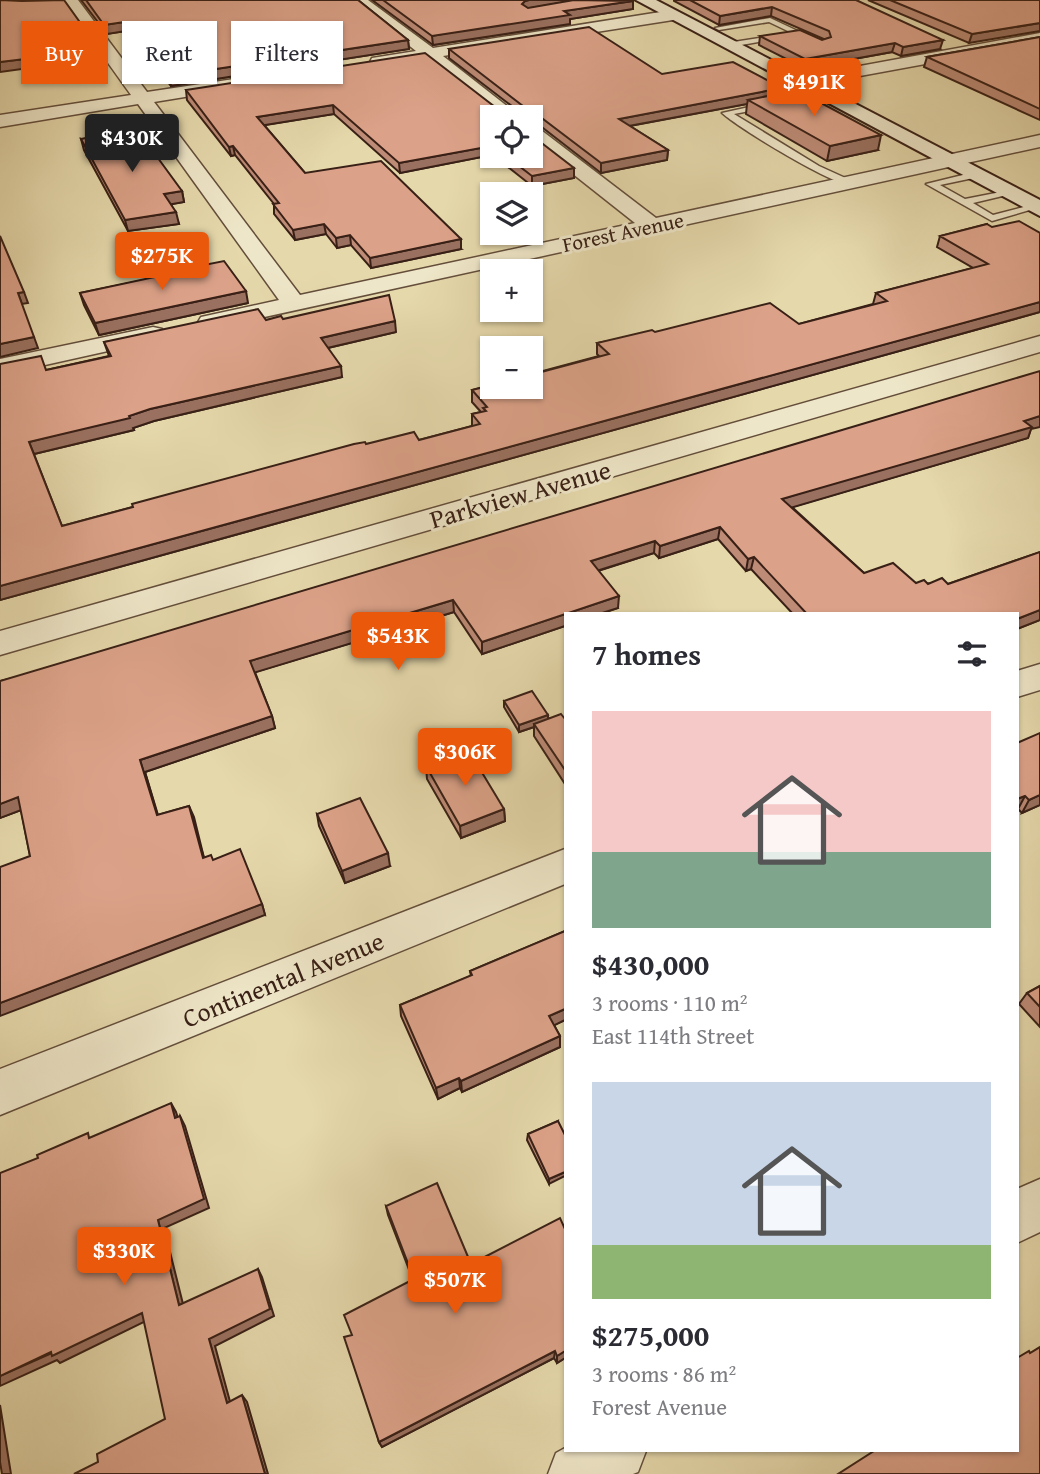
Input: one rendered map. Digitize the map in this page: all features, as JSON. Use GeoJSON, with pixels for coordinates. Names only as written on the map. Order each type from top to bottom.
{"type":"FeatureCollection","features":[{"type":"Feature","properties":{"kind":"main road"},"geometry":{"type":"LineString","coordinates":[[644,0],[1038,208]]}},
{"type":"Feature","properties":{"kind":"street"},"geometry":{"type":"LineString","coordinates":[[70,0],[293,303]]}},
{"type":"Feature","properties":{"kind":"street"},"geometry":{"type":"LineString","coordinates":[[359,0],[496,105]]}},
{"type":"Feature","properties":{"kind":"street"},"geometry":{"type":"LineString","coordinates":[[359,65],[673,15]]}},
{"type":"Feature","properties":{"kind":"street"},"geometry":{"type":"LineString","coordinates":[[800,82],[1040,38]]}},
{"type":"Feature","properties":{"kind":"street"},"geometry":{"type":"LineString","coordinates":[[944,42],[966,51]]}},
{"type":"Feature","properties":{"kind":"street"},"geometry":{"type":"LineString","coordinates":[[0,121],[234,84]]}},
{"type":"Feature","properties":{"kind":"street"},"geometry":{"type":"LineString","coordinates":[[543,141],[653,226]]}},
{"type":"Feature","properties":{"kind":"street","name":"Forest Avenue"},"geometry":{"type":"LineString","coordinates":[[0,367],[1040,141]]}},
{"type":"Feature","properties":{"kind":"street","name":"Parkview Avenue"},"geometry":{"type":"LineString","coordinates":[[0,643],[1040,344]]}},
{"type":"Feature","properties":{"kind":"street"},"geometry":{"type":"LineString","coordinates":[[1019,684],[1040,676]]}},
{"type":"Feature","properties":{"kind":"street","name":"Continental Avenue"},"geometry":{"type":"LineString","coordinates":[[0,1091],[564,866]]}},
{"type":"Feature","properties":{"kind":"street"},"geometry":{"type":"LineString","coordinates":[[1019,1216],[1040,1204]]}},
{"type":"Feature","properties":{"kind":"street"},"geometry":{"type":"LineString","coordinates":[[577,1474],[615,1452]]}},
{"type":"Feature","properties":{"kind":"lane"},"geometry":{"type":"LineString","coordinates":[[63,1],[70,0]]}},
{"type":"Feature","properties":{"kind":"lane"},"geometry":{"type":"LineString","coordinates":[[719,28],[770,20],[811,39]]}},
{"type":"Feature","properties":{"kind":"lane"},"geometry":{"type":"LineString","coordinates":[[730,45],[800,34]]}},
{"type":"Feature","properties":{"kind":"lane"},"geometry":{"type":"LineString","coordinates":[[823,94],[726,113],[816,167],[849,183]]}},
{"type":"Feature","properties":{"kind":"lane"},"geometry":{"type":"LineString","coordinates":[[906,170],[992,218],[1038,208]]}},
{"type":"Feature","properties":{"kind":"lane"},"geometry":{"type":"LineString","coordinates":[[931,184],[975,174]]}},
{"type":"Feature","properties":{"kind":"lane"},"geometry":{"type":"LineString","coordinates":[[964,202],[1008,192]]}},
{"type":"Feature","properties":{"kind":"building"},"geometry":{"type":"Polygon","coordinates":[[[0,0],[64,0],[79,21],[21,21],[21,59],[0,62],[0,0]]]}},
{"type":"Feature","properties":{"kind":"building"},"geometry":{"type":"Polygon","coordinates":[[[86,0],[358,0],[408,40],[343,50],[343,21],[231,21],[231,67],[217,69],[217,21],[122,21],[108,24],[108,21],[101,21],[86,0]]]}},
{"type":"Feature","properties":{"kind":"building"},"geometry":{"type":"Polygon","coordinates":[[[383,0],[529,0],[522,4],[528,8],[574,0],[633,1],[564,11],[570,15],[432,36],[383,0]]]}},
{"type":"Feature","properties":{"kind":"building"},"geometry":{"type":"Polygon","coordinates":[[[690,0],[856,0],[943,40],[903,47],[895,43],[805,59],[760,36],[800,30],[822,40],[831,37],[829,31],[772,7],[720,16],[690,0]]]}},
{"type":"Feature","properties":{"kind":"building"},"geometry":{"type":"Polygon","coordinates":[[[890,0],[1040,0],[1040,23],[972,34],[890,0]]]}},
{"type":"Feature","properties":{"kind":"building"},"geometry":{"type":"Polygon","coordinates":[[[589,27],[662,74],[733,62],[782,88],[619,119],[668,150],[601,163],[543,119],[543,105],[522,105],[449,49],[589,27]]]}},
{"type":"Feature","properties":{"kind":"building"},"geometry":{"type":"Polygon","coordinates":[[[1040,37],[1040,109],[927,57],[1040,37]]]}},
{"type":"Feature","properties":{"kind":"building"},"geometry":{"type":"Polygon","coordinates":[[[425,53],[493,105],[480,105],[480,148],[399,163],[333,105],[257,117],[305,173],[381,161],[461,239],[370,258],[350,235],[336,238],[324,224],[293,230],[273,204],[279,203],[233,146],[229,147],[186,90],[231,83],[343,84],[343,66],[425,53]]]}},
{"type":"Feature","properties":{"kind":"building"},"geometry":{"type":"Polygon","coordinates":[[[797,90],[881,135],[830,146],[748,100],[797,90]]]}},
{"type":"Feature","properties":{"kind":"building"},"geometry":{"type":"Polygon","coordinates":[[[136,128],[182,191],[164,194],[176,212],[125,220],[81,139],[136,128]]]}},
{"type":"Feature","properties":{"kind":"building"},"geometry":{"type":"Polygon","coordinates":[[[543,144],[574,168],[532,176],[522,168],[543,168],[543,144]]]}},
{"type":"Feature","properties":{"kind":"building"},"geometry":{"type":"Polygon","coordinates":[[[1019,221],[1040,233],[1040,302],[0,586],[0,364],[41,356],[46,370],[111,356],[104,342],[258,309],[266,320],[281,316],[283,319],[389,295],[395,321],[321,338],[341,366],[150,409],[129,416],[130,418],[29,442],[62,526],[133,507],[132,504],[354,444],[366,444],[414,432],[419,440],[480,424],[472,414],[486,411],[483,408],[487,407],[472,390],[480,388],[480,399],[543,399],[543,372],[609,354],[597,343],[652,330],[655,332],[770,303],[799,324],[887,301],[876,293],[988,264],[940,236],[987,224],[992,227],[1019,221]]]}},
{"type":"Feature","properties":{"kind":"building"},"geometry":{"type":"Polygon","coordinates":[[[0,236],[24,292],[18,293],[34,337],[0,344],[0,236]]]}},
{"type":"Feature","properties":{"kind":"building"},"geometry":{"type":"Polygon","coordinates":[[[224,261],[246,291],[95,323],[80,293],[155,277],[153,275],[224,261]]]}},
{"type":"Feature","properties":{"kind":"building"},"geometry":{"type":"Polygon","coordinates":[[[1040,371],[1040,416],[1024,421],[1032,427],[782,499],[864,573],[893,563],[916,583],[924,580],[928,584],[942,578],[948,584],[1040,552],[1040,610],[1019,618],[1019,612],[805,612],[754,557],[748,559],[720,527],[660,546],[655,541],[591,561],[619,596],[564,612],[564,614],[482,642],[453,600],[250,661],[272,716],[140,760],[157,815],[189,806],[203,858],[211,855],[213,860],[240,849],[262,904],[0,1003],[0,867],[30,856],[18,797],[0,804],[0,681],[1040,371]]]}},
{"type":"Feature","properties":{"kind":"building"},"geometry":{"type":"Polygon","coordinates":[[[532,691],[548,715],[519,725],[504,701],[532,691]]]}},
{"type":"Feature","properties":{"kind":"building"},"geometry":{"type":"Polygon","coordinates":[[[561,714],[564,718],[564,769],[534,724],[561,714]]]}},
{"type":"Feature","properties":{"kind":"building"},"geometry":{"type":"Polygon","coordinates":[[[1040,733],[1040,795],[1029,800],[1025,796],[1019,798],[1019,742],[1040,733]]]}},
{"type":"Feature","properties":{"kind":"building"},"geometry":{"type":"Polygon","coordinates":[[[469,751],[504,809],[460,826],[426,766],[469,751]]]}},
{"type":"Feature","properties":{"kind":"building"},"geometry":{"type":"Polygon","coordinates":[[[360,798],[388,853],[342,871],[317,814],[360,798]]]}},
{"type":"Feature","properties":{"kind":"building"},"geometry":{"type":"Polygon","coordinates":[[[564,931],[564,1009],[549,1016],[560,1036],[461,1081],[459,1078],[436,1088],[400,1005],[472,975],[470,971],[564,931]]]}},
{"type":"Feature","properties":{"kind":"building"},"geometry":{"type":"Polygon","coordinates":[[[1040,986],[1040,1007],[1027,993],[1040,986]]]}},
{"type":"Feature","properties":{"kind":"building"},"geometry":{"type":"Polygon","coordinates":[[[171,1103],[175,1118],[180,1116],[204,1199],[158,1220],[179,1305],[258,1269],[270,1309],[209,1339],[227,1403],[242,1395],[265,1474],[74,1474],[98,1462],[97,1454],[165,1419],[142,1313],[52,1356],[51,1352],[0,1376],[0,1173],[88,1133],[89,1138],[171,1103]]]}},
{"type":"Feature","properties":{"kind":"building"},"geometry":{"type":"Polygon","coordinates":[[[558,1121],[564,1133],[564,1172],[549,1179],[528,1134],[558,1121]]]}},
{"type":"Feature","properties":{"kind":"building"},"geometry":{"type":"Polygon","coordinates":[[[437,1183],[471,1264],[560,1218],[564,1227],[564,1352],[557,1356],[555,1351],[379,1442],[344,1337],[352,1335],[344,1315],[414,1279],[386,1206],[437,1183]]]}},
{"type":"Feature","properties":{"kind":"building"},"geometry":{"type":"Polygon","coordinates":[[[1040,1347],[1040,1474],[838,1474],[872,1452],[1019,1452],[1019,1357],[1029,1351],[1030,1353],[1040,1347]]]}}]}
